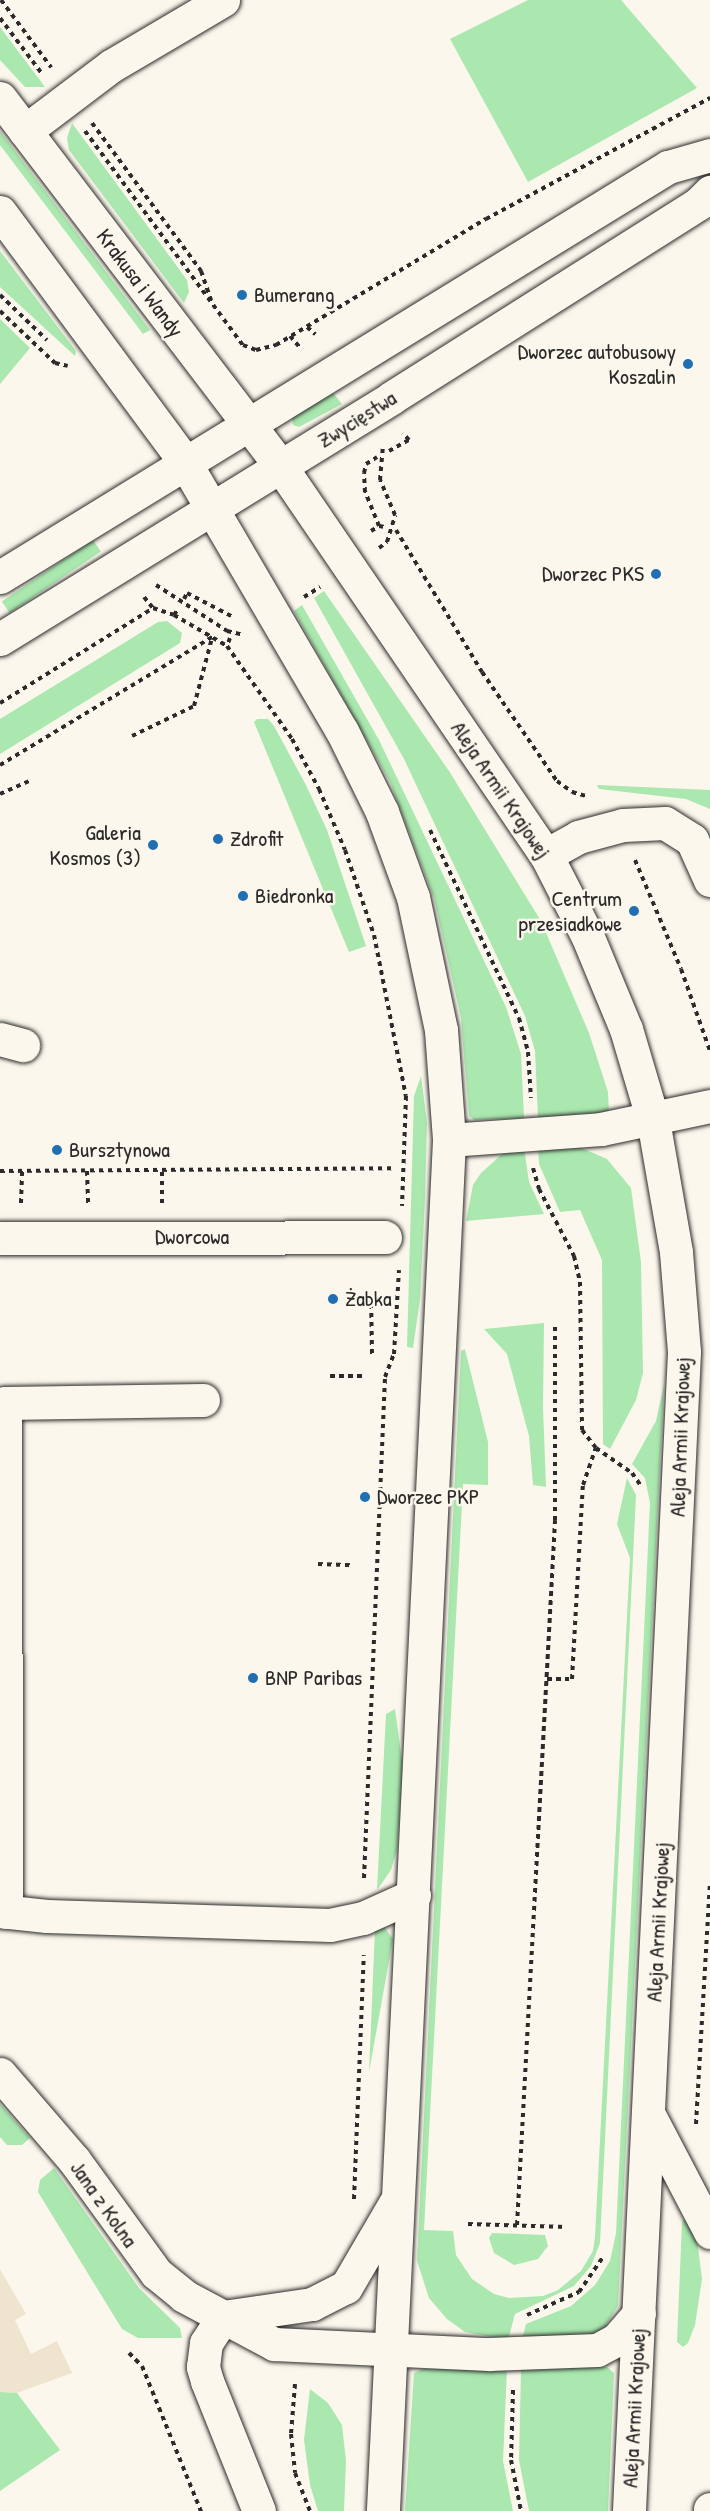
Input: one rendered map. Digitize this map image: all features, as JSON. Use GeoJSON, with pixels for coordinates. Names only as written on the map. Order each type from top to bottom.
{"type":"FeatureCollection","features":[{"type":"Feature","properties":{"kind":"street"},"geometry":{"type":"LineString","coordinates":[[25,131],[111,66],[223,0]]}},
{"type":"Feature","properties":{"kind":"street","name":"Krakusa i Wandy"},"geometry":{"type":"LineString","coordinates":[[0,98],[281,467]]}},
{"type":"Feature","properties":{"kind":"street"},"geometry":{"type":"LineString","coordinates":[[0,577],[184,461],[668,167],[710,155]]}},
{"type":"Feature","properties":{"kind":"street","name":"Zwycięstwa"},"geometry":{"type":"LineString","coordinates":[[0,639],[281,467],[699,203],[710,192]]}},
{"type":"Feature","properties":{"kind":"street"},"geometry":{"type":"LineString","coordinates":[[0,212],[184,461],[342,731],[382,812],[413,897],[430,964],[441,1030],[449,1140],[393,2351],[383,2511]]}},
{"type":"Feature","properties":{"kind":"street","name":"Aleja Armii Krajowej"},"geometry":{"type":"LineString","coordinates":[[281,467],[546,855],[587,935],[621,1018],[653,1120],[676,1252],[684,1352],[629,2511]]}},
{"type":"Feature","properties":{"kind":"street"},"geometry":{"type":"LineString","coordinates":[[546,855],[578,837],[624,825],[665,823],[692,840],[710,880]]}},
{"type":"Feature","properties":{"kind":"street"},"geometry":{"type":"LineString","coordinates":[[449,1140],[601,1129],[653,1120],[710,1106]]}},
{"type":"Feature","properties":{"kind":"street","name":"Dworcowa"},"geometry":{"type":"LineString","coordinates":[[0,1238],[375,1244]]}},
{"type":"Feature","properties":{"kind":"street"},"geometry":{"type":"LineString","coordinates":[[203,1400],[2,1403],[3,1911],[47,1917],[330,1925],[363,1918],[414,1895]]}},
{"type":"Feature","properties":{"kind":"street","name":"Jana z Kolna"},"geometry":{"type":"LineString","coordinates":[[0,2074],[74,2160],[156,2273],[184,2296],[274,2344],[489,2354],[597,2350],[616,2340],[639,2314]]}},
{"type":"Feature","properties":{"kind":"street"},"geometry":{"type":"LineString","coordinates":[[649,2115],[710,2232]]}},
{"type":"Feature","properties":{"kind":"street"},"geometry":{"type":"LineString","coordinates":[[259,2511],[203,2367],[206,2343],[223,2317],[300,2306],[332,2296],[358,2272],[400,2194]]}},
{"type":"Feature","properties":{"kind":"path"},"geometry":{"type":"LineString","coordinates":[[2,0],[54,71]]}},
{"type":"Feature","properties":{"kind":"path"},"geometry":{"type":"LineString","coordinates":[[0,18],[45,78]]}},
{"type":"Feature","properties":{"kind":"path"},"geometry":{"type":"LineString","coordinates":[[81,126],[215,309],[248,349],[266,349],[307,327],[486,219],[710,98]]}},
{"type":"Feature","properties":{"kind":"path"},"geometry":{"type":"LineString","coordinates":[[90,120],[201,271],[215,309]]}},
{"type":"Feature","properties":{"kind":"path"},"geometry":{"type":"LineString","coordinates":[[0,295],[52,346]]}},
{"type":"Feature","properties":{"kind":"path"},"geometry":{"type":"LineString","coordinates":[[0,311],[55,363]]}},
{"type":"Feature","properties":{"kind":"path"},"geometry":{"type":"LineString","coordinates":[[307,327],[315,334]]}},
{"type":"Feature","properties":{"kind":"path"},"geometry":{"type":"LineString","coordinates":[[290,336],[297,345]]}},
{"type":"Feature","properties":{"kind":"path"},"geometry":{"type":"LineString","coordinates":[[62,355],[72,367]]}},
{"type":"Feature","properties":{"kind":"path"},"geometry":{"type":"LineString","coordinates":[[379,438],[384,454],[381,486],[394,515],[387,542],[381,546]]}},
{"type":"Feature","properties":{"kind":"path"},"geometry":{"type":"LineString","coordinates":[[377,457],[366,464],[364,473],[367,498],[379,526]]}},
{"type":"Feature","properties":{"kind":"path"},"geometry":{"type":"LineString","coordinates":[[371,531],[379,526],[385,526]]}},
{"type":"Feature","properties":{"kind":"path"},"geometry":{"type":"LineString","coordinates":[[396,530],[482,672],[557,781],[572,792],[593,797]]}},
{"type":"Feature","properties":{"kind":"path"},"geometry":{"type":"LineString","coordinates":[[158,588],[227,632],[241,636],[252,631]]}},
{"type":"Feature","properties":{"kind":"path"},"geometry":{"type":"LineString","coordinates":[[184,599],[188,593],[237,620],[243,616]]}},
{"type":"Feature","properties":{"kind":"path"},"geometry":{"type":"LineString","coordinates":[[144,597],[153,608],[174,615],[227,646]]}},
{"type":"Feature","properties":{"kind":"path"},"geometry":{"type":"LineString","coordinates":[[0,703],[153,608]]}},
{"type":"Feature","properties":{"kind":"path"},"geometry":{"type":"LineString","coordinates":[[174,615],[178,609]]}},
{"type":"Feature","properties":{"kind":"path"},"geometry":{"type":"LineString","coordinates":[[132,736],[194,706],[212,637]]}},
{"type":"Feature","properties":{"kind":"path"},"geometry":{"type":"LineString","coordinates":[[0,765],[212,637]]}},
{"type":"Feature","properties":{"kind":"path"},"geometry":{"type":"LineString","coordinates":[[0,794],[32,780]]}},
{"type":"Feature","properties":{"kind":"path"},"geometry":{"type":"LineString","coordinates":[[633,851],[640,877],[681,969],[710,1051]]}},
{"type":"Feature","properties":{"kind":"path"},"geometry":{"type":"LineString","coordinates":[[531,1159],[539,1189],[574,1256],[580,1293],[579,1416],[584,1435],[596,1448],[632,1473],[643,1494]]}},
{"type":"Feature","properties":{"kind":"path"},"geometry":{"type":"LineString","coordinates":[[0,1171],[395,1168]]}},
{"type":"Feature","properties":{"kind":"path"},"geometry":{"type":"LineString","coordinates":[[371,1295],[372,1354]]}},
{"type":"Feature","properties":{"kind":"path"},"geometry":{"type":"LineString","coordinates":[[517,2225],[555,1520],[555,1327]]}},
{"type":"Feature","properties":{"kind":"path"},"geometry":{"type":"LineString","coordinates":[[330,1376],[365,1376]]}},
{"type":"Feature","properties":{"kind":"path"},"geometry":{"type":"LineString","coordinates":[[547,1679],[572,1679],[582,1485],[596,1448]]}},
{"type":"Feature","properties":{"kind":"path"},"geometry":{"type":"LineString","coordinates":[[318,1564],[353,1565]]}},
{"type":"Feature","properties":{"kind":"path"},"geometry":{"type":"LineString","coordinates":[[695,2130],[710,1882]]}},
{"type":"Feature","properties":{"kind":"path"},"geometry":{"type":"LineString","coordinates":[[353,2209],[364,1945]]}},
{"type":"Feature","properties":{"kind":"path"},"geometry":{"type":"LineString","coordinates":[[468,2224],[567,2227]]}},
{"type":"Feature","properties":{"kind":"path"},"geometry":{"type":"LineString","coordinates":[[521,2319],[579,2292],[597,2270],[605,2251]]}},
{"type":"Feature","properties":{"kind":"path"},"geometry":{"type":"LineString","coordinates":[[129,2353],[142,2366],[201,2511]]}},
{"type":"Feature","properties":{"kind":"path"},"geometry":{"type":"LineString","coordinates":[[513,2378],[511,2460],[521,2511]]}},
{"type":"Feature","properties":{"kind":"path"},"geometry":{"type":"LineString","coordinates":[[295,2384],[291,2434],[294,2463],[310,2511]]}},
{"type":"Feature","properties":{"kind":"shaded area"},"geometry":{"type":"Polygon","coordinates":[[[0,2269],[26,2314],[15,2320],[31,2354],[57,2341],[72,2373],[17,2393],[0,2392],[0,2269]]]}},
{"type":"Feature","properties":{"kind":"green space"},"geometry":{"type":"Polygon","coordinates":[[[528,0],[621,0],[697,88],[528,182],[450,39],[528,0]]]}},
{"type":"Feature","properties":{"kind":"green space"},"geometry":{"type":"Polygon","coordinates":[[[0,27],[45,87],[25,87],[0,60],[0,27]]]}},
{"type":"Feature","properties":{"kind":"green space"},"geometry":{"type":"Polygon","coordinates":[[[72,123],[187,280],[189,292],[184,303],[69,150],[67,138],[72,123]]]}},
{"type":"Feature","properties":{"kind":"green space"},"geometry":{"type":"Polygon","coordinates":[[[0,131],[150,330],[143,334],[0,145],[0,131]]]}},
{"type":"Feature","properties":{"kind":"green space"},"geometry":{"type":"Polygon","coordinates":[[[0,251],[76,351],[75,356],[0,287],[0,251]]]}},
{"type":"Feature","properties":{"kind":"green space"},"geometry":{"type":"Polygon","coordinates":[[[0,319],[30,348],[0,384],[0,319]]]}},
{"type":"Feature","properties":{"kind":"green space"},"geometry":{"type":"Polygon","coordinates":[[[333,393],[342,404],[299,427],[293,425],[292,418],[333,393]]]}},
{"type":"Feature","properties":{"kind":"green space"},"geometry":{"type":"Polygon","coordinates":[[[93,540],[101,552],[10,613],[2,602],[93,540]]]}},
{"type":"Feature","properties":{"kind":"green space"},"geometry":{"type":"Polygon","coordinates":[[[324,591],[449,771],[541,921],[589,1033],[608,1092],[609,1112],[538,1118],[535,1051],[525,1016],[404,759],[314,598],[324,591]]]}},
{"type":"Feature","properties":{"kind":"green space"},"geometry":{"type":"Polygon","coordinates":[[[302,605],[379,740],[506,1007],[521,1054],[524,1118],[474,1120],[469,1116],[461,1018],[434,898],[390,782],[294,611],[302,605]]]}},
{"type":"Feature","properties":{"kind":"green space"},"geometry":{"type":"Polygon","coordinates":[[[167,621],[182,633],[180,643],[0,754],[0,719],[158,622],[167,621]]]}},
{"type":"Feature","properties":{"kind":"green space"},"geometry":{"type":"Polygon","coordinates":[[[257,719],[268,719],[274,726],[306,785],[327,830],[366,946],[349,952],[254,722],[257,719]]]}},
{"type":"Feature","properties":{"kind":"green space"},"geometry":{"type":"Polygon","coordinates":[[[597,785],[710,790],[710,809],[686,799],[599,789],[597,785]]]}},
{"type":"Feature","properties":{"kind":"green space"},"geometry":{"type":"Polygon","coordinates":[[[421,1076],[427,1123],[425,1199],[420,1299],[413,1348],[407,1347],[414,1096],[421,1076]]]}},
{"type":"Feature","properties":{"kind":"green space"},"geometry":{"type":"Polygon","coordinates":[[[577,1146],[607,1159],[631,1188],[641,1262],[643,1373],[636,1400],[610,1449],[603,1444],[602,1260],[580,1210],[560,1212],[539,1164],[538,1147],[577,1146]]]}},
{"type":"Feature","properties":{"kind":"green space"},"geometry":{"type":"Polygon","coordinates":[[[524,1147],[529,1182],[544,1214],[466,1221],[473,1185],[481,1173],[501,1155],[524,1147]]]}},
{"type":"Feature","properties":{"kind":"green space"},"geometry":{"type":"Polygon","coordinates":[[[544,1323],[543,1407],[546,1487],[533,1485],[529,1436],[507,1354],[484,1329],[544,1323]]]}},
{"type":"Feature","properties":{"kind":"green space"},"geometry":{"type":"Polygon","coordinates":[[[465,1349],[488,1442],[488,1485],[463,1484],[424,2230],[453,2231],[456,2255],[472,2279],[494,2294],[509,2298],[543,2296],[558,2290],[581,2271],[593,2251],[630,1558],[617,1524],[627,1478],[636,1495],[600,2243],[591,2266],[574,2286],[515,2314],[508,2340],[465,2332],[447,2319],[429,2298],[417,2261],[461,1351],[465,1349]]]}},
{"type":"Feature","properties":{"kind":"green space"},"geometry":{"type":"Polygon","coordinates":[[[664,1384],[618,2306],[604,2328],[591,2336],[522,2340],[526,2324],[571,2306],[595,2285],[610,2261],[616,2233],[650,1503],[645,1478],[632,1464],[656,1421],[664,1384]]]}},
{"type":"Feature","properties":{"kind":"green space"},"geometry":{"type":"Polygon","coordinates":[[[395,1709],[403,1768],[397,1850],[391,1870],[377,1890],[386,1714],[395,1709]]]}},
{"type":"Feature","properties":{"kind":"green space"},"geometry":{"type":"Polygon","coordinates":[[[384,1927],[393,1939],[369,2072],[375,1929],[384,1927]]]}},
{"type":"Feature","properties":{"kind":"green space"},"geometry":{"type":"Polygon","coordinates":[[[0,2104],[30,2138],[22,2145],[7,2145],[0,2137],[0,2104]]]}},
{"type":"Feature","properties":{"kind":"green space"},"geometry":{"type":"Polygon","coordinates":[[[54,2168],[139,2288],[180,2328],[182,2338],[138,2338],[122,2329],[38,2192],[40,2180],[54,2168]]]}},
{"type":"Feature","properties":{"kind":"green space"},"geometry":{"type":"Polygon","coordinates":[[[686,2218],[696,2231],[702,2279],[695,2325],[688,2343],[683,2347],[677,2342],[682,2222],[686,2218]]]}},
{"type":"Feature","properties":{"kind":"green space"},"geometry":{"type":"Polygon","coordinates":[[[492,2233],[545,2235],[548,2246],[538,2259],[514,2265],[494,2253],[489,2238],[492,2233]]]}},
{"type":"Feature","properties":{"kind":"green space"},"geometry":{"type":"Polygon","coordinates":[[[607,2367],[614,2373],[608,2511],[529,2511],[519,2460],[521,2369],[607,2367]]]}},
{"type":"Feature","properties":{"kind":"green space"},"geometry":{"type":"Polygon","coordinates":[[[507,2368],[503,2461],[513,2511],[405,2511],[414,2373],[423,2369],[507,2368]]]}},
{"type":"Feature","properties":{"kind":"green space"},"geometry":{"type":"Polygon","coordinates":[[[310,2389],[328,2403],[342,2425],[346,2461],[344,2511],[318,2511],[310,2485],[304,2440],[310,2389]]]}},
{"type":"Feature","properties":{"kind":"green space"},"geometry":{"type":"Polygon","coordinates":[[[0,2392],[17,2393],[60,2450],[0,2491],[0,2392]]]}},
{"type":"Feature","properties":{"kind":"place","name":"Bumerang"},"geometry":{"type":"Point","coordinates":[242,295]}},
{"type":"Feature","properties":{"kind":"place","name":"Dworzec autobusowy Koszalin"},"geometry":{"type":"Point","coordinates":[688,364]}},
{"type":"Feature","properties":{"kind":"place","name":"Dworzec PKS"},"geometry":{"type":"Point","coordinates":[656,574]}},
{"type":"Feature","properties":{"kind":"place","name":"Zdrofit"},"geometry":{"type":"Point","coordinates":[218,839]}},
{"type":"Feature","properties":{"kind":"place","name":"Galeria Kosmos (3)"},"geometry":{"type":"Point","coordinates":[153,845]}},
{"type":"Feature","properties":{"kind":"place","name":"Biedronka"},"geometry":{"type":"Point","coordinates":[243,896]}},
{"type":"Feature","properties":{"kind":"place","name":"Centrum przesiadkowe"},"geometry":{"type":"Point","coordinates":[634,911]}},
{"type":"Feature","properties":{"kind":"place","name":"Bursztynowa"},"geometry":{"type":"Point","coordinates":[57,1150]}},
{"type":"Feature","properties":{"kind":"place","name":"Żabka"},"geometry":{"type":"Point","coordinates":[333,1299]}},
{"type":"Feature","properties":{"kind":"place","name":"Dworzec PKP"},"geometry":{"type":"Point","coordinates":[365,1497]}},
{"type":"Feature","properties":{"kind":"place","name":"BNP Paribas"},"geometry":{"type":"Point","coordinates":[253,1678]}}]}
